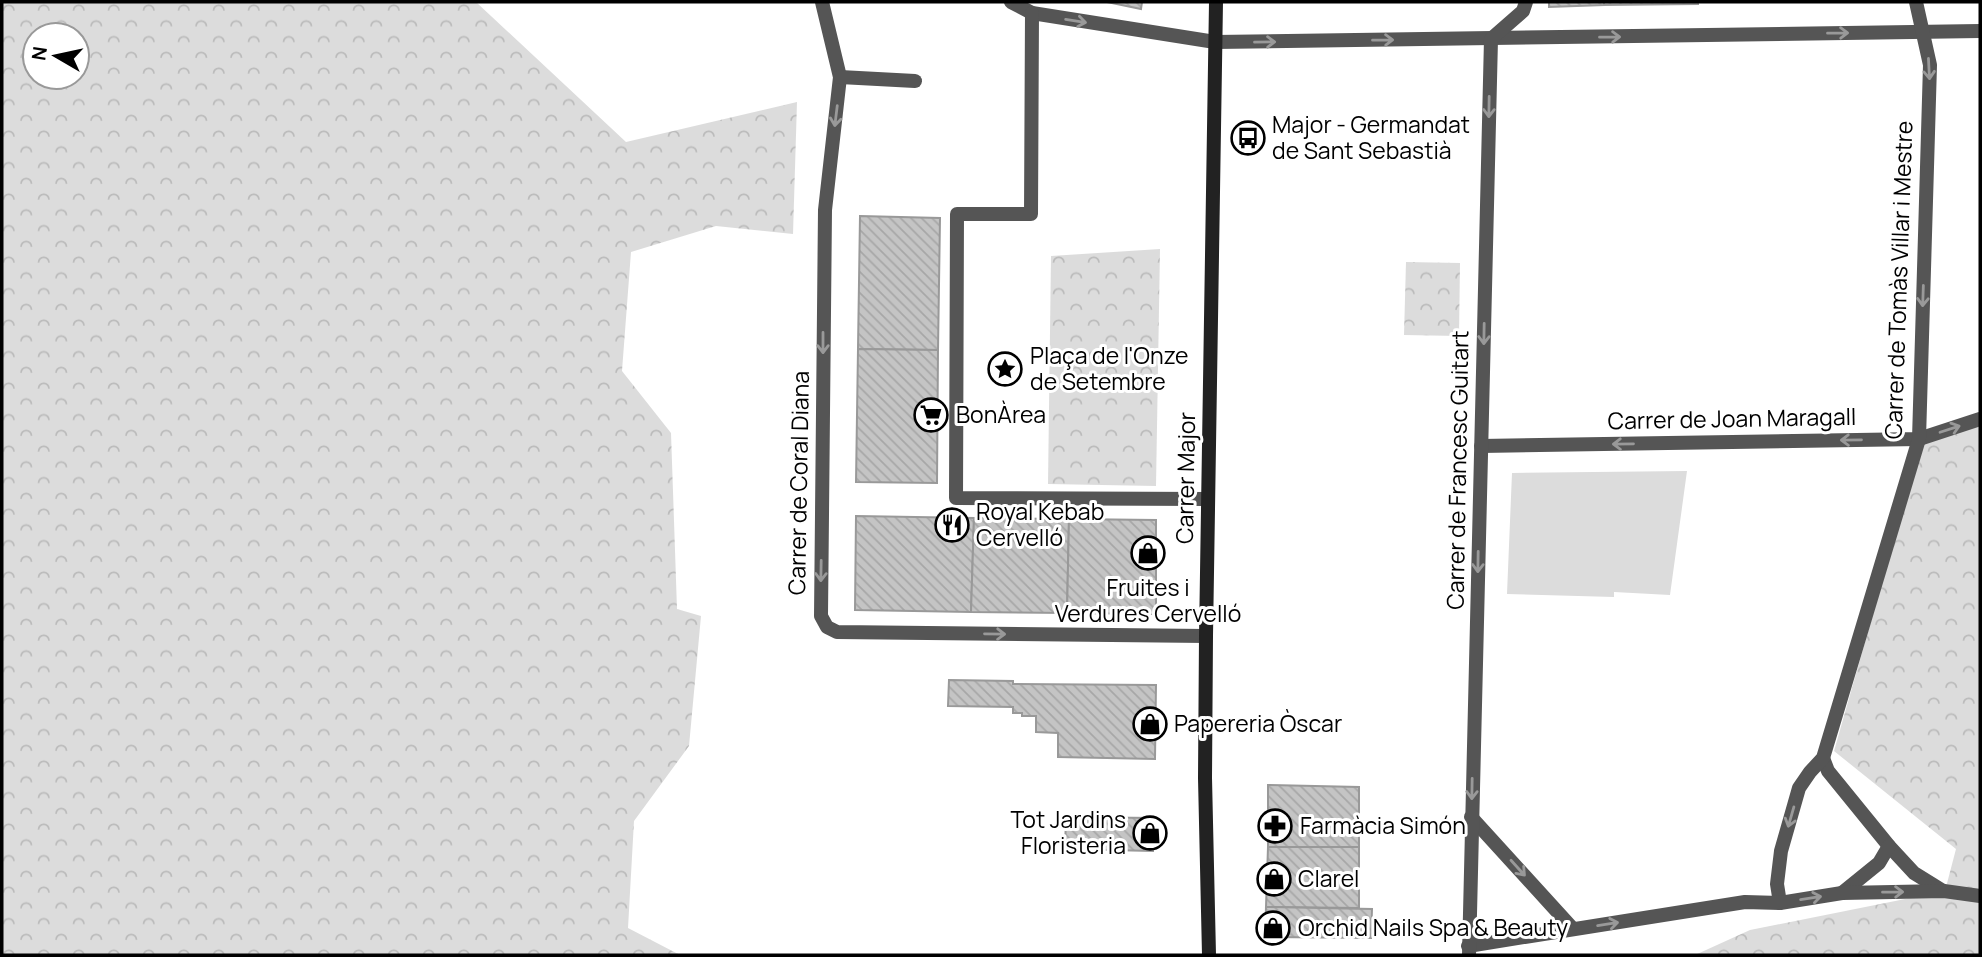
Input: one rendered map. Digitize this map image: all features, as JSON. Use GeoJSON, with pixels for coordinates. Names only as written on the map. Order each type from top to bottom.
{"type":"FeatureCollection","features":[{"type":"Feature","properties":{"kind":"street","name":"Carrer de Coral Diana"},"geometry":{"type":"LineString","coordinates":[[822,2],[840,77],[825,210],[821,616],[827,627],[837,632],[1206,636]]}},
{"type":"Feature","properties":{"kind":"street"},"geometry":{"type":"LineString","coordinates":[[1011,2],[1032,13],[1215,42],[1980,32]]}},
{"type":"Feature","properties":{"kind":"street","name":"Carrer Major"},"geometry":{"type":"LineString","coordinates":[[1209,955],[1205,778],[1206,636],[1216,2]]}},
{"type":"Feature","properties":{"kind":"street"},"geometry":{"type":"LineString","coordinates":[[1491,39],[1523,12],[1526,2]]}},
{"type":"Feature","properties":{"kind":"street","name":"Carrer de Tomàs Villar i Mestre"},"geometry":{"type":"LineString","coordinates":[[1780,902],[1777,884],[1781,850],[1799,788],[1823,758],[1919,439],[1930,65],[1916,2]]}},
{"type":"Feature","properties":{"kind":"street"},"geometry":{"type":"LineString","coordinates":[[1032,13],[1031,214],[957,214],[956,498],[1208,499]]}},
{"type":"Feature","properties":{"kind":"street","name":"Carrer de Francesc Guitart"},"geometry":{"type":"LineString","coordinates":[[1468,951],[1491,39]]}},
{"type":"Feature","properties":{"kind":"street"},"geometry":{"type":"LineString","coordinates":[[840,77],[915,81]]}},
{"type":"Feature","properties":{"kind":"street","name":"Carrer de Joan Maragall"},"geometry":{"type":"LineString","coordinates":[[1481,446],[1919,439],[1980,419]]}},
{"type":"Feature","properties":{"kind":"street"},"geometry":{"type":"LineString","coordinates":[[1823,758],[1828,771],[1889,846],[1914,873],[1944,891]]}},
{"type":"Feature","properties":{"kind":"street"},"geometry":{"type":"LineString","coordinates":[[1472,817],[1573,929]]}},
{"type":"Feature","properties":{"kind":"street"},"geometry":{"type":"LineString","coordinates":[[1842,893],[1879,863],[1889,846]]}},
{"type":"Feature","properties":{"kind":"street"},"geometry":{"type":"LineString","coordinates":[[1468,951],[1573,929],[1745,902],[1780,902],[1842,893],[1944,891],[1980,896]]}},
{"type":"Feature","properties":{"kind":"green space"},"geometry":{"type":"Polygon","coordinates":[[[2,2],[476,2],[626,142],[797,102],[793,234],[716,226],[631,252],[622,371],[671,433],[677,609],[701,616],[689,746],[634,821],[628,928],[680,955],[2,955],[2,2]]]}},
{"type":"Feature","properties":{"kind":"green space"},"geometry":{"type":"Polygon","coordinates":[[[1160,249],[1156,486],[1048,484],[1051,256],[1160,249]]]}},
{"type":"Feature","properties":{"kind":"green space"},"geometry":{"type":"Polygon","coordinates":[[[1406,262],[1460,263],[1459,336],[1404,335],[1406,262]]]}},
{"type":"Feature","properties":{"kind":"green space"},"geometry":{"type":"Polygon","coordinates":[[[1980,421],[1980,955],[1695,955],[1750,930],[1945,891],[1956,849],[1834,751],[1922,442],[1980,421]]]}},
{"type":"Feature","properties":{"kind":"green space"},"geometry":{"type":"Polygon","coordinates":[[[1687,471],[1670,595],[1614,592],[1614,597],[1507,594],[1512,473],[1687,471]]]}},
{"type":"Feature","properties":{"kind":"building"},"geometry":{"type":"Polygon","coordinates":[[[1107,2],[1142,2],[1141,9],[1107,2]]]}},
{"type":"Feature","properties":{"kind":"building"},"geometry":{"type":"Polygon","coordinates":[[[1549,2],[1604,2],[1604,5],[1549,7],[1549,2]]]}},
{"type":"Feature","properties":{"kind":"building"},"geometry":{"type":"Polygon","coordinates":[[[1604,2],[1698,2],[1698,4],[1604,5],[1604,2]]]}},
{"type":"Feature","properties":{"kind":"building"},"geometry":{"type":"Polygon","coordinates":[[[860,216],[940,218],[938,350],[858,349],[860,216]]]}},
{"type":"Feature","properties":{"kind":"building"},"geometry":{"type":"Polygon","coordinates":[[[858,349],[938,350],[937,483],[856,482],[858,349]]]}},
{"type":"Feature","properties":{"kind":"building"},"geometry":{"type":"Polygon","coordinates":[[[856,516],[974,518],[971,612],[855,610],[856,516]]]}},
{"type":"Feature","properties":{"kind":"building"},"geometry":{"type":"Polygon","coordinates":[[[974,518],[1069,519],[1067,613],[971,612],[974,518]]]}},
{"type":"Feature","properties":{"kind":"building"},"geometry":{"type":"Polygon","coordinates":[[[1069,519],[1156,520],[1156,614],[1067,613],[1069,519]]]}},
{"type":"Feature","properties":{"kind":"building"},"geometry":{"type":"Polygon","coordinates":[[[949,680],[1013,681],[1013,684],[1156,685],[1155,759],[1058,757],[1058,733],[1036,732],[1036,716],[1013,713],[1013,707],[948,706],[949,680]]]}},
{"type":"Feature","properties":{"kind":"building"},"geometry":{"type":"Polygon","coordinates":[[[1268,785],[1359,787],[1359,847],[1268,847],[1268,785]]]}},
{"type":"Feature","properties":{"kind":"building"},"geometry":{"type":"Polygon","coordinates":[[[1066,817],[1154,818],[1153,851],[1065,849],[1066,817]]]}},
{"type":"Feature","properties":{"kind":"building"},"geometry":{"type":"Polygon","coordinates":[[[1268,847],[1359,847],[1359,908],[1266,907],[1268,847]]]}},
{"type":"Feature","properties":{"kind":"building"},"geometry":{"type":"Polygon","coordinates":[[[1266,907],[1372,909],[1371,938],[1265,937],[1266,907]]]}},
{"type":"Feature","properties":{"kind":"place","name":"Major - Germandat de Sant Sebastià"},"geometry":{"type":"Point","coordinates":[1248,138]}},
{"type":"Feature","properties":{"kind":"place","name":"Plaça de l'Onze de Setembre"},"geometry":{"type":"Point","coordinates":[1005,369]}},
{"type":"Feature","properties":{"kind":"place","name":"BonÀrea"},"geometry":{"type":"Point","coordinates":[931,415]}},
{"type":"Feature","properties":{"kind":"place","name":"Royal Kebab Cervelló"},"geometry":{"type":"Point","coordinates":[952,525]}},
{"type":"Feature","properties":{"kind":"place","name":"Fruites i Verdures Cervelló"},"geometry":{"type":"Point","coordinates":[1148,553]}},
{"type":"Feature","properties":{"kind":"place","name":"Papereria Òscar"},"geometry":{"type":"Point","coordinates":[1150,724]}},
{"type":"Feature","properties":{"kind":"place","name":"Farmàcia Simón"},"geometry":{"type":"Point","coordinates":[1275,826]}},
{"type":"Feature","properties":{"kind":"place","name":"Tot Jardins Floristeria"},"geometry":{"type":"Point","coordinates":[1150,833]}},
{"type":"Feature","properties":{"kind":"place","name":"Clarel"},"geometry":{"type":"Point","coordinates":[1274,879]}},
{"type":"Feature","properties":{"kind":"place","name":"Orchid Nails Spa & Beauty"},"geometry":{"type":"Point","coordinates":[1273,928]}}]}
